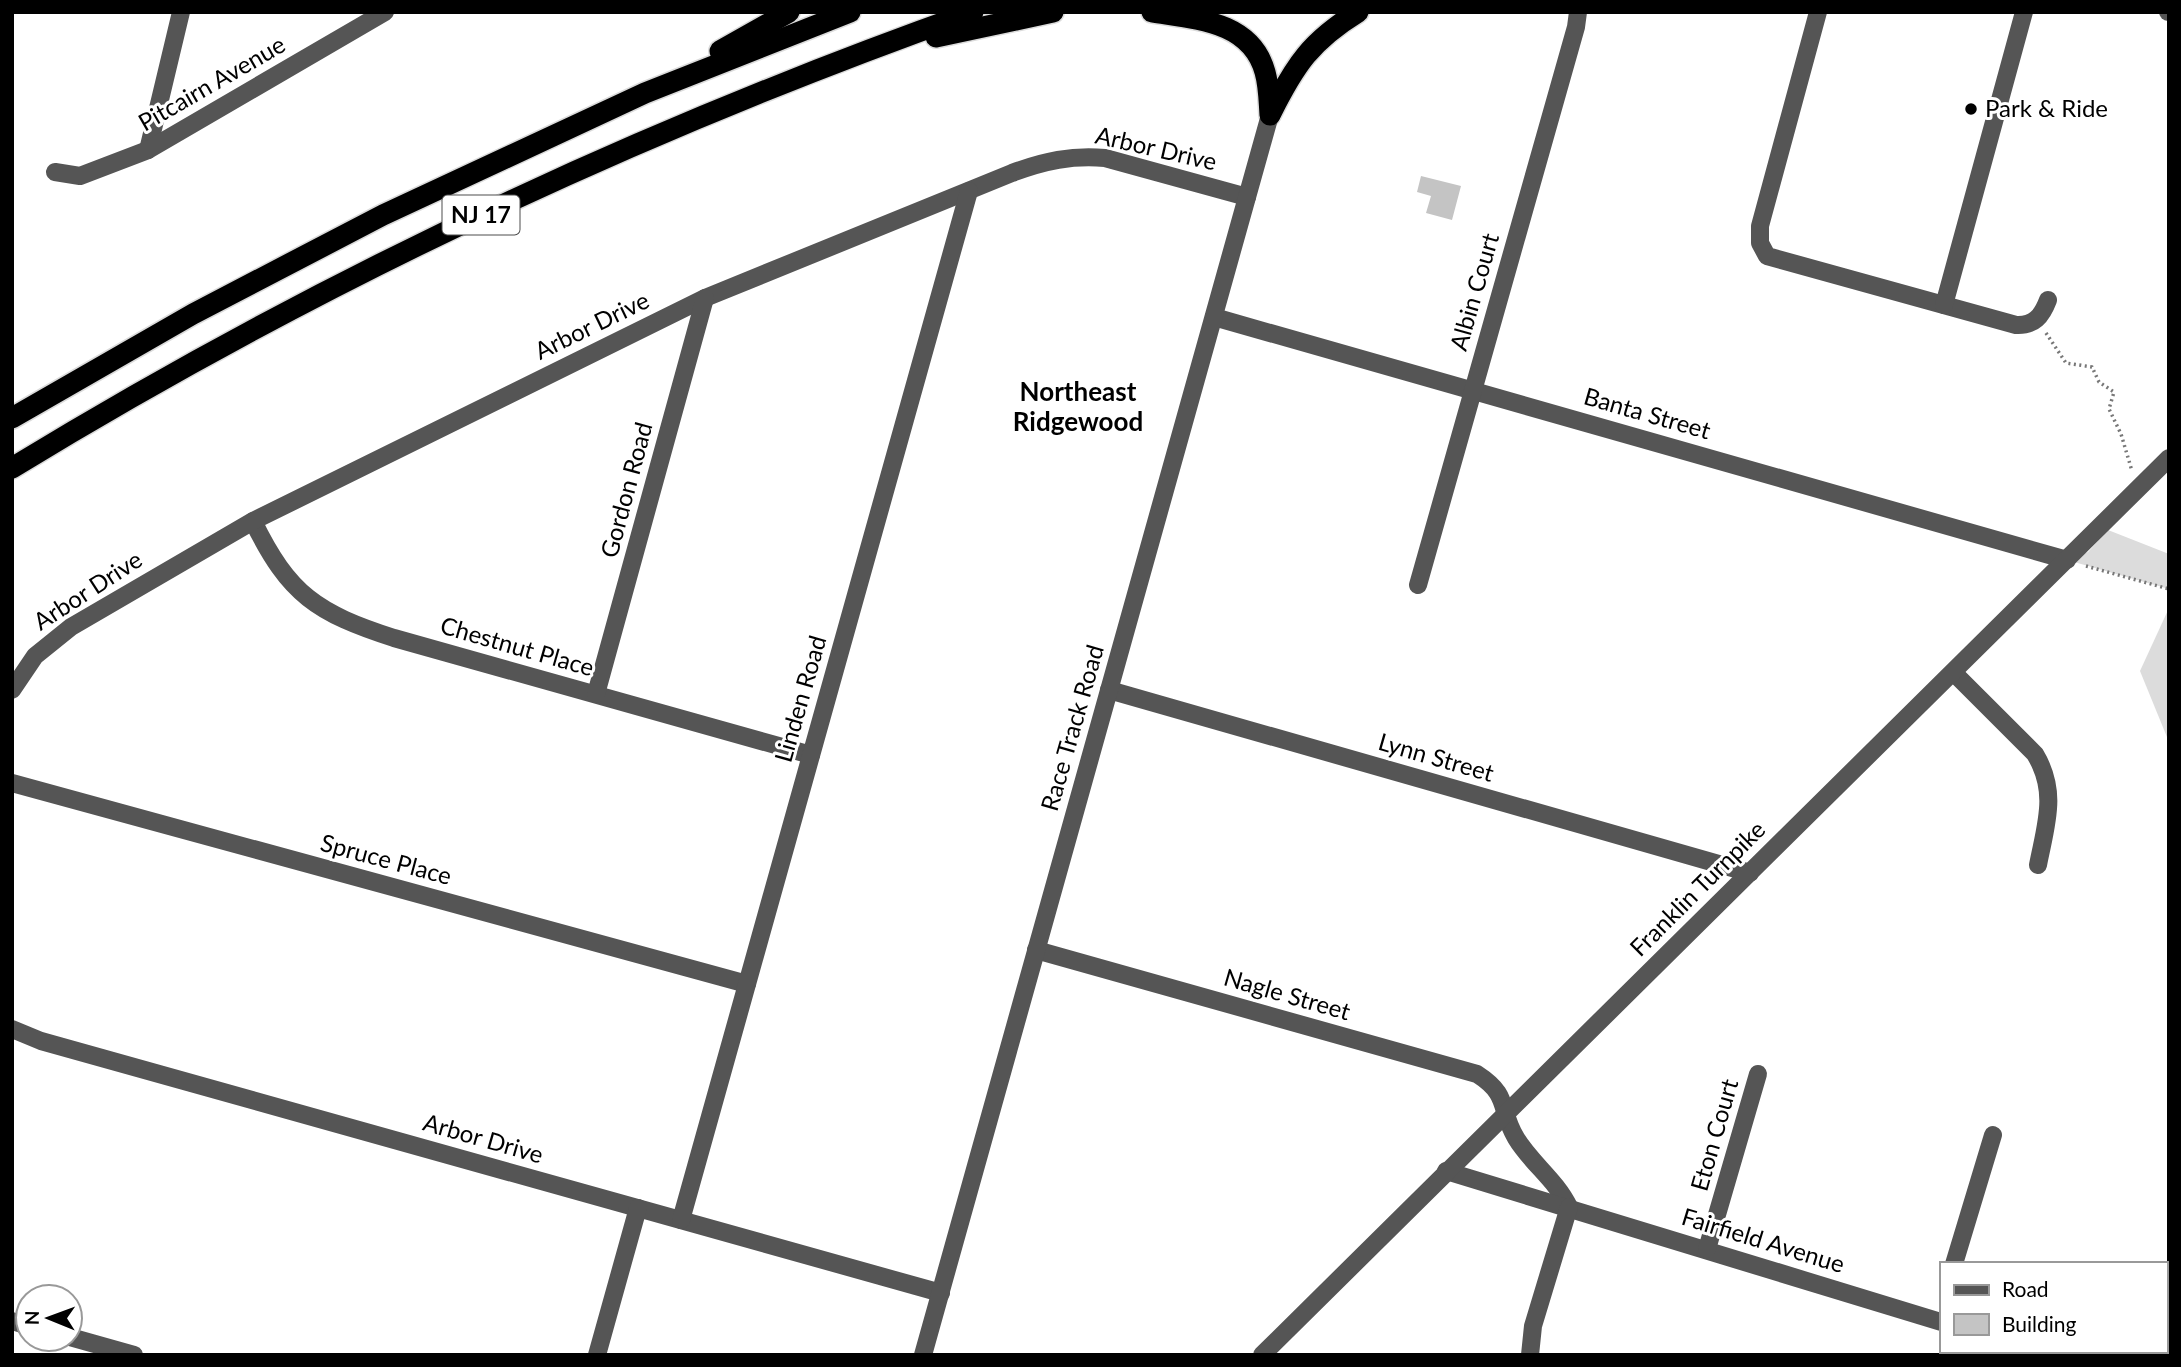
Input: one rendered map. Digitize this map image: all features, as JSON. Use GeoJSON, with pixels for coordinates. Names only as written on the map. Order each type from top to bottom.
{"type":"FeatureCollection","features":[{"type":"Feature","properties":{"kind":"highway"},"geometry":{"type":"LineString","coordinates":[[645,93],[789,12]]}},
{"type":"Feature","properties":{"kind":"highway","name":"NJ 17"},"geometry":{"type":"LineString","coordinates":[[12,418],[149,338],[318,248],[449,184],[645,93],[850,12]]}},
{"type":"Feature","properties":{"kind":"highway","name":"NJ 17"},"geometry":{"type":"LineString","coordinates":[[12,468],[219,348],[432,238],[627,149],[859,54],[973,12]]}},
{"type":"Feature","properties":{"kind":"highway"},"geometry":{"type":"LineString","coordinates":[[859,54],[1053,12]]}},
{"type":"Feature","properties":{"kind":"highway"},"geometry":{"type":"LineString","coordinates":[[1152,12],[1218,24],[1241,36],[1252,46],[1264,68],[1270,115]]}},
{"type":"Feature","properties":{"kind":"highway"},"geometry":{"type":"LineString","coordinates":[[1270,115],[1287,81],[1306,54],[1330,31],[1358,12]]}},
{"type":"Feature","properties":{"kind":"street","name":"Pitcairn Avenue"},"geometry":{"type":"LineString","coordinates":[[55,172],[79,176],[148,150],[385,12]]}},
{"type":"Feature","properties":{"kind":"street","name":"Albin Court"},"geometry":{"type":"LineString","coordinates":[[1418,585],[1578,12]]}},
{"type":"Feature","properties":{"kind":"street"},"geometry":{"type":"LineString","coordinates":[[1818,12],[1760,226],[1762,249],[1767,256],[2016,325],[2037,320],[2048,300]]}},
{"type":"Feature","properties":{"kind":"street"},"geometry":{"type":"LineString","coordinates":[[1944,305],[2024,12]]}},
{"type":"Feature","properties":{"kind":"street"},"geometry":{"type":"LineString","coordinates":[[148,150],[179,13]]}},
{"type":"Feature","properties":{"kind":"street","name":"Race Track Road"},"geometry":{"type":"LineString","coordinates":[[923,1355],[1270,115]]}},
{"type":"Feature","properties":{"kind":"street","name":"Arbor Drive"},"geometry":{"type":"LineString","coordinates":[[12,690],[35,656],[71,627],[253,521],[705,298],[1033,165],[1061,158],[1088,156],[1121,161],[1247,197]]}},
{"type":"Feature","properties":{"kind":"street","name":"Linden Road"},"geometry":{"type":"LineString","coordinates":[[681,1220],[969,191]]}},
{"type":"Feature","properties":{"kind":"street","name":"Gordon Road"},"geometry":{"type":"LineString","coordinates":[[596,694],[705,298]]}},
{"type":"Feature","properties":{"kind":"street","name":"Banta Street"},"geometry":{"type":"LineString","coordinates":[[1214,317],[2067,560]]}},
{"type":"Feature","properties":{"kind":"street","name":"Franklin Turnpike"},"geometry":{"type":"LineString","coordinates":[[1262,1355],[2169,458]]}},
{"type":"Feature","properties":{"kind":"street","name":"Chestnut Place"},"geometry":{"type":"LineString","coordinates":[[253,521],[278,567],[293,586],[329,612],[350,623],[394,639],[811,755]]}},
{"type":"Feature","properties":{"kind":"street"},"geometry":{"type":"LineString","coordinates":[[1954,673],[2035,754],[2044,769],[2049,784],[2048,814],[2038,865]]}},
{"type":"Feature","properties":{"kind":"street","name":"Lynn Street"},"geometry":{"type":"LineString","coordinates":[[1110,690],[1750,873]]}},
{"type":"Feature","properties":{"kind":"street","name":"Spruce Place"},"geometry":{"type":"LineString","coordinates":[[12,783],[747,984]]}},
{"type":"Feature","properties":{"kind":"street","name":"Nagle Street"},"geometry":{"type":"LineString","coordinates":[[1036,950],[1470,1072],[1491,1083],[1498,1091],[1505,1112]]}},
{"type":"Feature","properties":{"kind":"street","name":"Arbor Drive"},"geometry":{"type":"LineString","coordinates":[[12,1029],[41,1041],[941,1293]]}},
{"type":"Feature","properties":{"kind":"street","name":"Eton Court"},"geometry":{"type":"LineString","coordinates":[[1707,1249],[1758,1074]]}},
{"type":"Feature","properties":{"kind":"street"},"geometry":{"type":"LineString","coordinates":[[1505,1112],[1518,1142],[1557,1186],[1569,1207],[1533,1326],[1530,1355]]}},
{"type":"Feature","properties":{"kind":"street"},"geometry":{"type":"LineString","coordinates":[[1955,1262],[1993,1135]]}},
{"type":"Feature","properties":{"kind":"street","name":"Fairfield Avenue"},"geometry":{"type":"LineString","coordinates":[[1446,1171],[1940,1316]]}},
{"type":"Feature","properties":{"kind":"street"},"geometry":{"type":"LineString","coordinates":[[597,1355],[638,1208]]}},
{"type":"Feature","properties":{"kind":"street"},"geometry":{"type":"LineString","coordinates":[[84,1341],[134,1355]]}},
{"type":"Feature","properties":{"kind":"path"},"geometry":{"type":"LineString","coordinates":[[2037,320],[2066,363],[2092,366],[2099,382],[2114,392],[2109,409],[2121,434],[2137,490]]}},
{"type":"Feature","properties":{"kind":"path"},"geometry":{"type":"LineString","coordinates":[[2067,560],[2169,589]]}},
{"type":"Feature","properties":{"kind":"shaded area"},"geometry":{"type":"Polygon","coordinates":[[[2108,530],[2169,554],[2169,589],[2067,560],[2088,552],[2108,530]]]}},
{"type":"Feature","properties":{"kind":"shaded area"},"geometry":{"type":"Polygon","coordinates":[[[2169,608],[2169,742],[2140,671],[2169,608]]]}},
{"type":"Feature","properties":{"kind":"building"},"geometry":{"type":"Polygon","coordinates":[[[1421,176],[1461,186],[1452,220],[1426,213],[1431,196],[1417,192],[1421,176]]]}},
{"type":"Feature","properties":{"kind":"place","name":"Park & Ride"},"geometry":{"type":"Point","coordinates":[1971,109]}},
{"type":"Feature","properties":{"kind":"district","name":"Northeast Ridgewood"},"geometry":{"type":"Point","coordinates":[1078,407]}}]}
